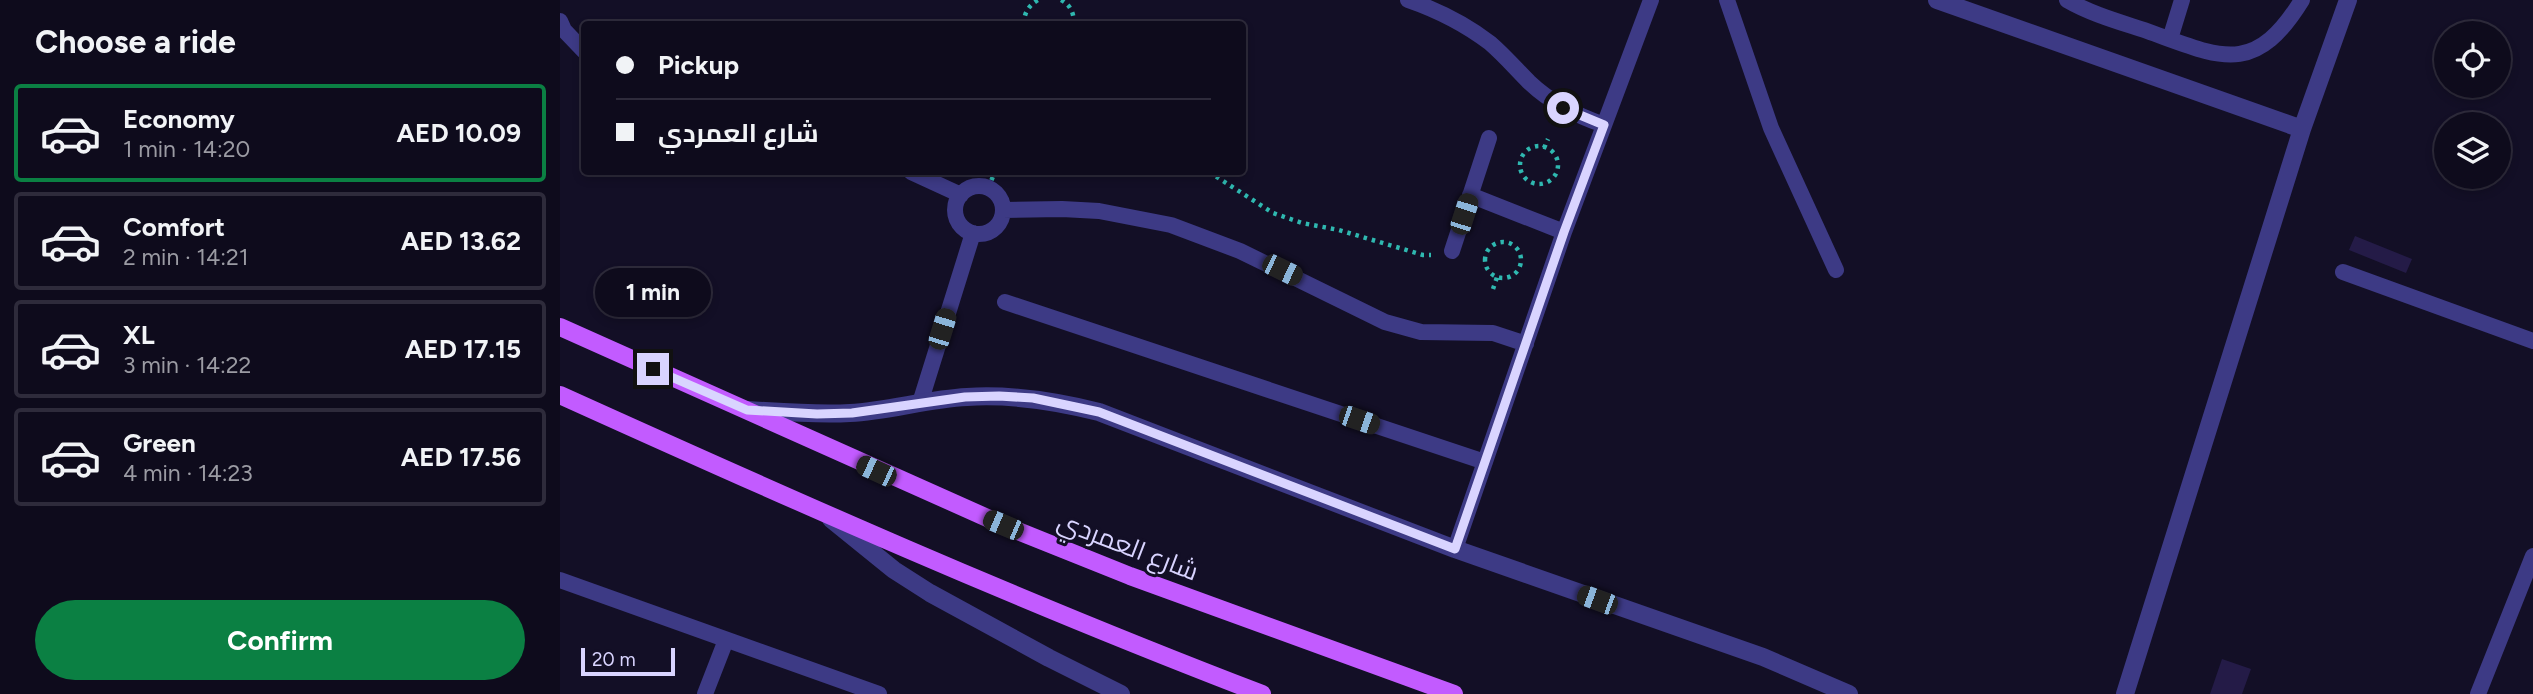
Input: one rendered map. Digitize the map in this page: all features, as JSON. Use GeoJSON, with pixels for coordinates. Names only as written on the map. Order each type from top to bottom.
{"type":"FeatureCollection","features":[{"type":"Feature","properties":{"kind":"main road","name":"شارع العمردي"},"geometry":{"type":"LineString","coordinates":[[560,327],[876,471],[1003,525],[1130,576],[1454,694]]}},
{"type":"Feature","properties":{"kind":"main road"},"geometry":{"type":"LineString","coordinates":[[560,395],[829,516],[1069,618],[1262,694]]}},
{"type":"Feature","properties":{"kind":"street"},"geometry":{"type":"LineString","coordinates":[[1937,0],[1960,4],[2302,129]]}},
{"type":"Feature","properties":{"kind":"street"},"geometry":{"type":"LineString","coordinates":[[2125,694],[2302,129],[2348,0]]}},
{"type":"Feature","properties":{"kind":"street"},"geometry":{"type":"LineString","coordinates":[[747,410],[852,413],[965,397],[1010,396],[1099,412],[1455,549],[1763,657],[1849,694]]}},
{"type":"Feature","properties":{"kind":"street"},"geometry":{"type":"LineString","coordinates":[[829,516],[894,570],[930,593],[1121,694]]}},
{"type":"Feature","properties":{"kind":"lane"},"geometry":{"type":"LineString","coordinates":[[1408,0],[1438,11],[1465,26],[1491,44],[1545,96],[1583,118],[1604,125]]}},
{"type":"Feature","properties":{"kind":"lane"},"geometry":{"type":"LineString","coordinates":[[1455,549],[1564,232],[1651,0]]}},
{"type":"Feature","properties":{"kind":"lane"},"geometry":{"type":"LineString","coordinates":[[1727,0],[1771,128],[1836,270]]}},
{"type":"Feature","properties":{"kind":"lane"},"geometry":{"type":"LineString","coordinates":[[2067,0],[2077,6],[2213,54],[2234,55],[2254,50],[2272,39],[2287,24],[2302,0]]}},
{"type":"Feature","properties":{"kind":"lane"},"geometry":{"type":"LineString","coordinates":[[2170,39],[2182,0]]}},
{"type":"Feature","properties":{"kind":"lane"},"geometry":{"type":"LineString","coordinates":[[560,21],[581,48]]}},
{"type":"Feature","properties":{"kind":"lane"},"geometry":{"type":"LineString","coordinates":[[1452,251],[1489,138]]}},
{"type":"Feature","properties":{"kind":"lane"},"geometry":{"type":"LineString","coordinates":[[918,175],[961,195]]}},
{"type":"Feature","properties":{"kind":"lane"},"geometry":{"type":"LineString","coordinates":[[973,187],[988,188],[999,197],[1003,210],[1002,218],[994,229],[987,233],[972,233],[960,224],[956,209],[961,195],[973,187]]}},
{"type":"Feature","properties":{"kind":"lane"},"geometry":{"type":"LineString","coordinates":[[1470,195],[1564,232]]}},
{"type":"Feature","properties":{"kind":"lane"},"geometry":{"type":"LineString","coordinates":[[1003,210],[1099,211],[1171,225],[1240,251],[1385,322],[1421,332],[1493,333],[1526,344]]}},
{"type":"Feature","properties":{"kind":"lane"},"geometry":{"type":"LineString","coordinates":[[920,403],[972,233]]}},
{"type":"Feature","properties":{"kind":"lane"},"geometry":{"type":"LineString","coordinates":[[2343,272],[2533,341]]}},
{"type":"Feature","properties":{"kind":"lane"},"geometry":{"type":"LineString","coordinates":[[1005,302],[1485,462]]}},
{"type":"Feature","properties":{"kind":"lane"},"geometry":{"type":"LineString","coordinates":[[2478,694],[2533,556]]}},
{"type":"Feature","properties":{"kind":"lane"},"geometry":{"type":"LineString","coordinates":[[560,580],[879,694]]}},
{"type":"Feature","properties":{"kind":"lane"},"geometry":{"type":"LineString","coordinates":[[705,694],[726,640]]}},
{"type":"Feature","properties":{"kind":"path"},"geometry":{"type":"LineString","coordinates":[[1024,21],[1031,4],[1038,0]]}},
{"type":"Feature","properties":{"kind":"path"},"geometry":{"type":"LineString","coordinates":[[1061,0],[1068,4],[1074,21]]}},
{"type":"Feature","properties":{"kind":"path"},"geometry":{"type":"LineString","coordinates":[[1544,148],[1548,139]]}},
{"type":"Feature","properties":{"kind":"path"},"geometry":{"type":"LineString","coordinates":[[1544,148],[1556,157],[1557,172],[1546,183],[1531,182],[1521,171],[1523,155],[1529,150],[1544,148]]}},
{"type":"Feature","properties":{"kind":"path"},"geometry":{"type":"LineString","coordinates":[[988,188],[994,175]]}},
{"type":"Feature","properties":{"kind":"path"},"geometry":{"type":"LineString","coordinates":[[1214,175],[1273,213],[1302,223],[1339,230],[1423,255],[1452,251]]}},
{"type":"Feature","properties":{"kind":"path"},"geometry":{"type":"LineString","coordinates":[[1508,242],[1521,256],[1520,265],[1515,273],[1497,277],[1489,271],[1485,263],[1486,254],[1491,246],[1508,242]]}},
{"type":"Feature","properties":{"kind":"path"},"geometry":{"type":"LineString","coordinates":[[1493,289],[1497,277]]}},
{"type":"Feature","properties":{"kind":"building"},"geometry":{"type":"Polygon","coordinates":[[[2355,236],[2412,259],[2406,273],[2349,250],[2355,236]]]}},
{"type":"Feature","properties":{"kind":"building"},"geometry":{"type":"Polygon","coordinates":[[[2222,659],[2251,669],[2242,694],[2210,694],[2222,659]]]}},
{"type":"Feature","properties":{"kind":"route"},"geometry":{"type":"LineString","coordinates":[[653,369],[747,410],[852,413],[965,397],[999,396],[1066,404],[1099,412],[1455,549],[1564,232],[1604,125],[1563,108]]}}]}
